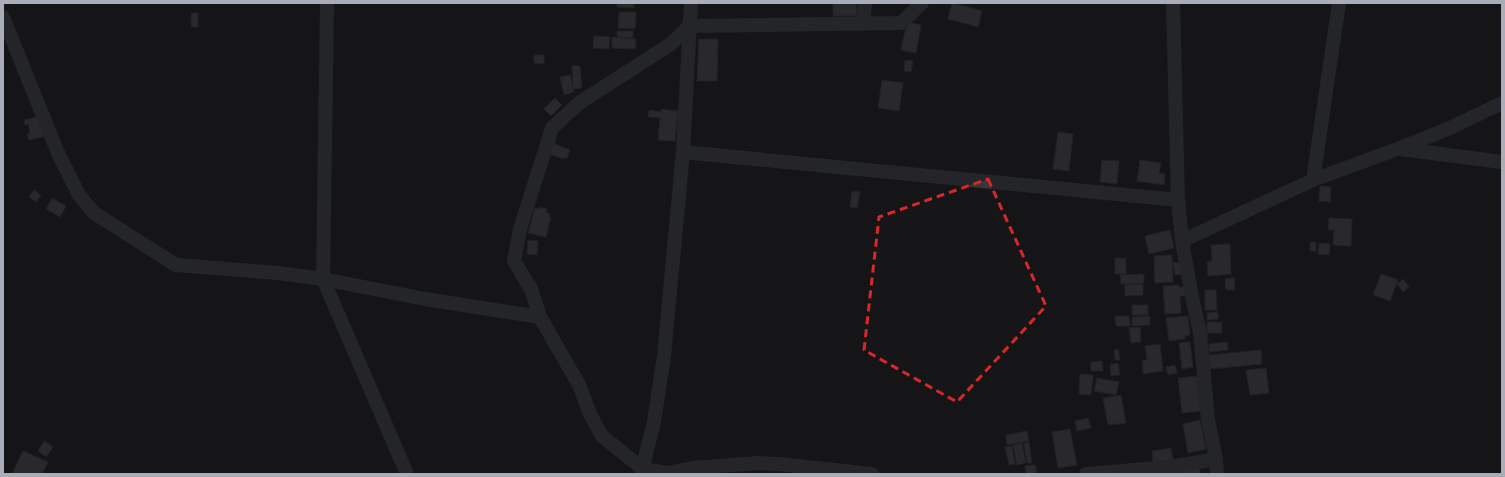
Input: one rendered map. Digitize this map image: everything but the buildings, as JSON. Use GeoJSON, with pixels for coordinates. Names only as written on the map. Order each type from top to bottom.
{"type":"FeatureCollection","features":[{"type":"Feature","properties":{"kind":"street"},"geometry":{"type":"LineString","coordinates":[[327,3],[323,279],[408,474]]}},
{"type":"Feature","properties":{"kind":"street"},"geometry":{"type":"LineString","coordinates":[[642,471],[654,422],[664,356],[683,152],[691,3]]}},
{"type":"Feature","properties":{"kind":"street"},"geometry":{"type":"LineString","coordinates":[[863,24],[865,3]]}},
{"type":"Feature","properties":{"kind":"street"},"geometry":{"type":"LineString","coordinates":[[872,474],[759,463],[717,470],[692,468],[667,473],[642,471],[602,436],[590,414],[579,385],[540,318],[531,289],[514,261],[520,229],[552,128],[579,103],[671,44],[689,26],[901,23],[922,3]]}},
{"type":"Feature","properties":{"kind":"street"},"geometry":{"type":"LineString","coordinates":[[1173,3],[1178,200],[1182,241],[1200,332],[1208,419],[1216,459],[1217,474]]}},
{"type":"Feature","properties":{"kind":"street"},"geometry":{"type":"LineString","coordinates":[[1313,180],[1339,3]]}},
{"type":"Feature","properties":{"kind":"street"},"geometry":{"type":"LineString","coordinates":[[3,17],[58,153],[80,195],[94,213],[176,265],[278,273],[323,279],[425,300],[540,318]]}},
{"type":"Feature","properties":{"kind":"street"},"geometry":{"type":"LineString","coordinates":[[1182,241],[1313,180],[1450,128],[1502,103]]}},
{"type":"Feature","properties":{"kind":"street"},"geometry":{"type":"LineString","coordinates":[[1400,148],[1502,162]]}},
{"type":"Feature","properties":{"kind":"street"},"geometry":{"type":"LineString","coordinates":[[683,152],[1178,200]]}},
{"type":"Feature","properties":{"kind":"street"},"geometry":{"type":"LineString","coordinates":[[1086,474],[1170,467],[1216,459]]}},
{"type":"Feature","properties":{"kind":"highlighted area"},"geometry":{"type":"Polygon","coordinates":[[[988,179],[1046,306],[957,402],[864,350],[879,217],[988,179]]]}}]}
